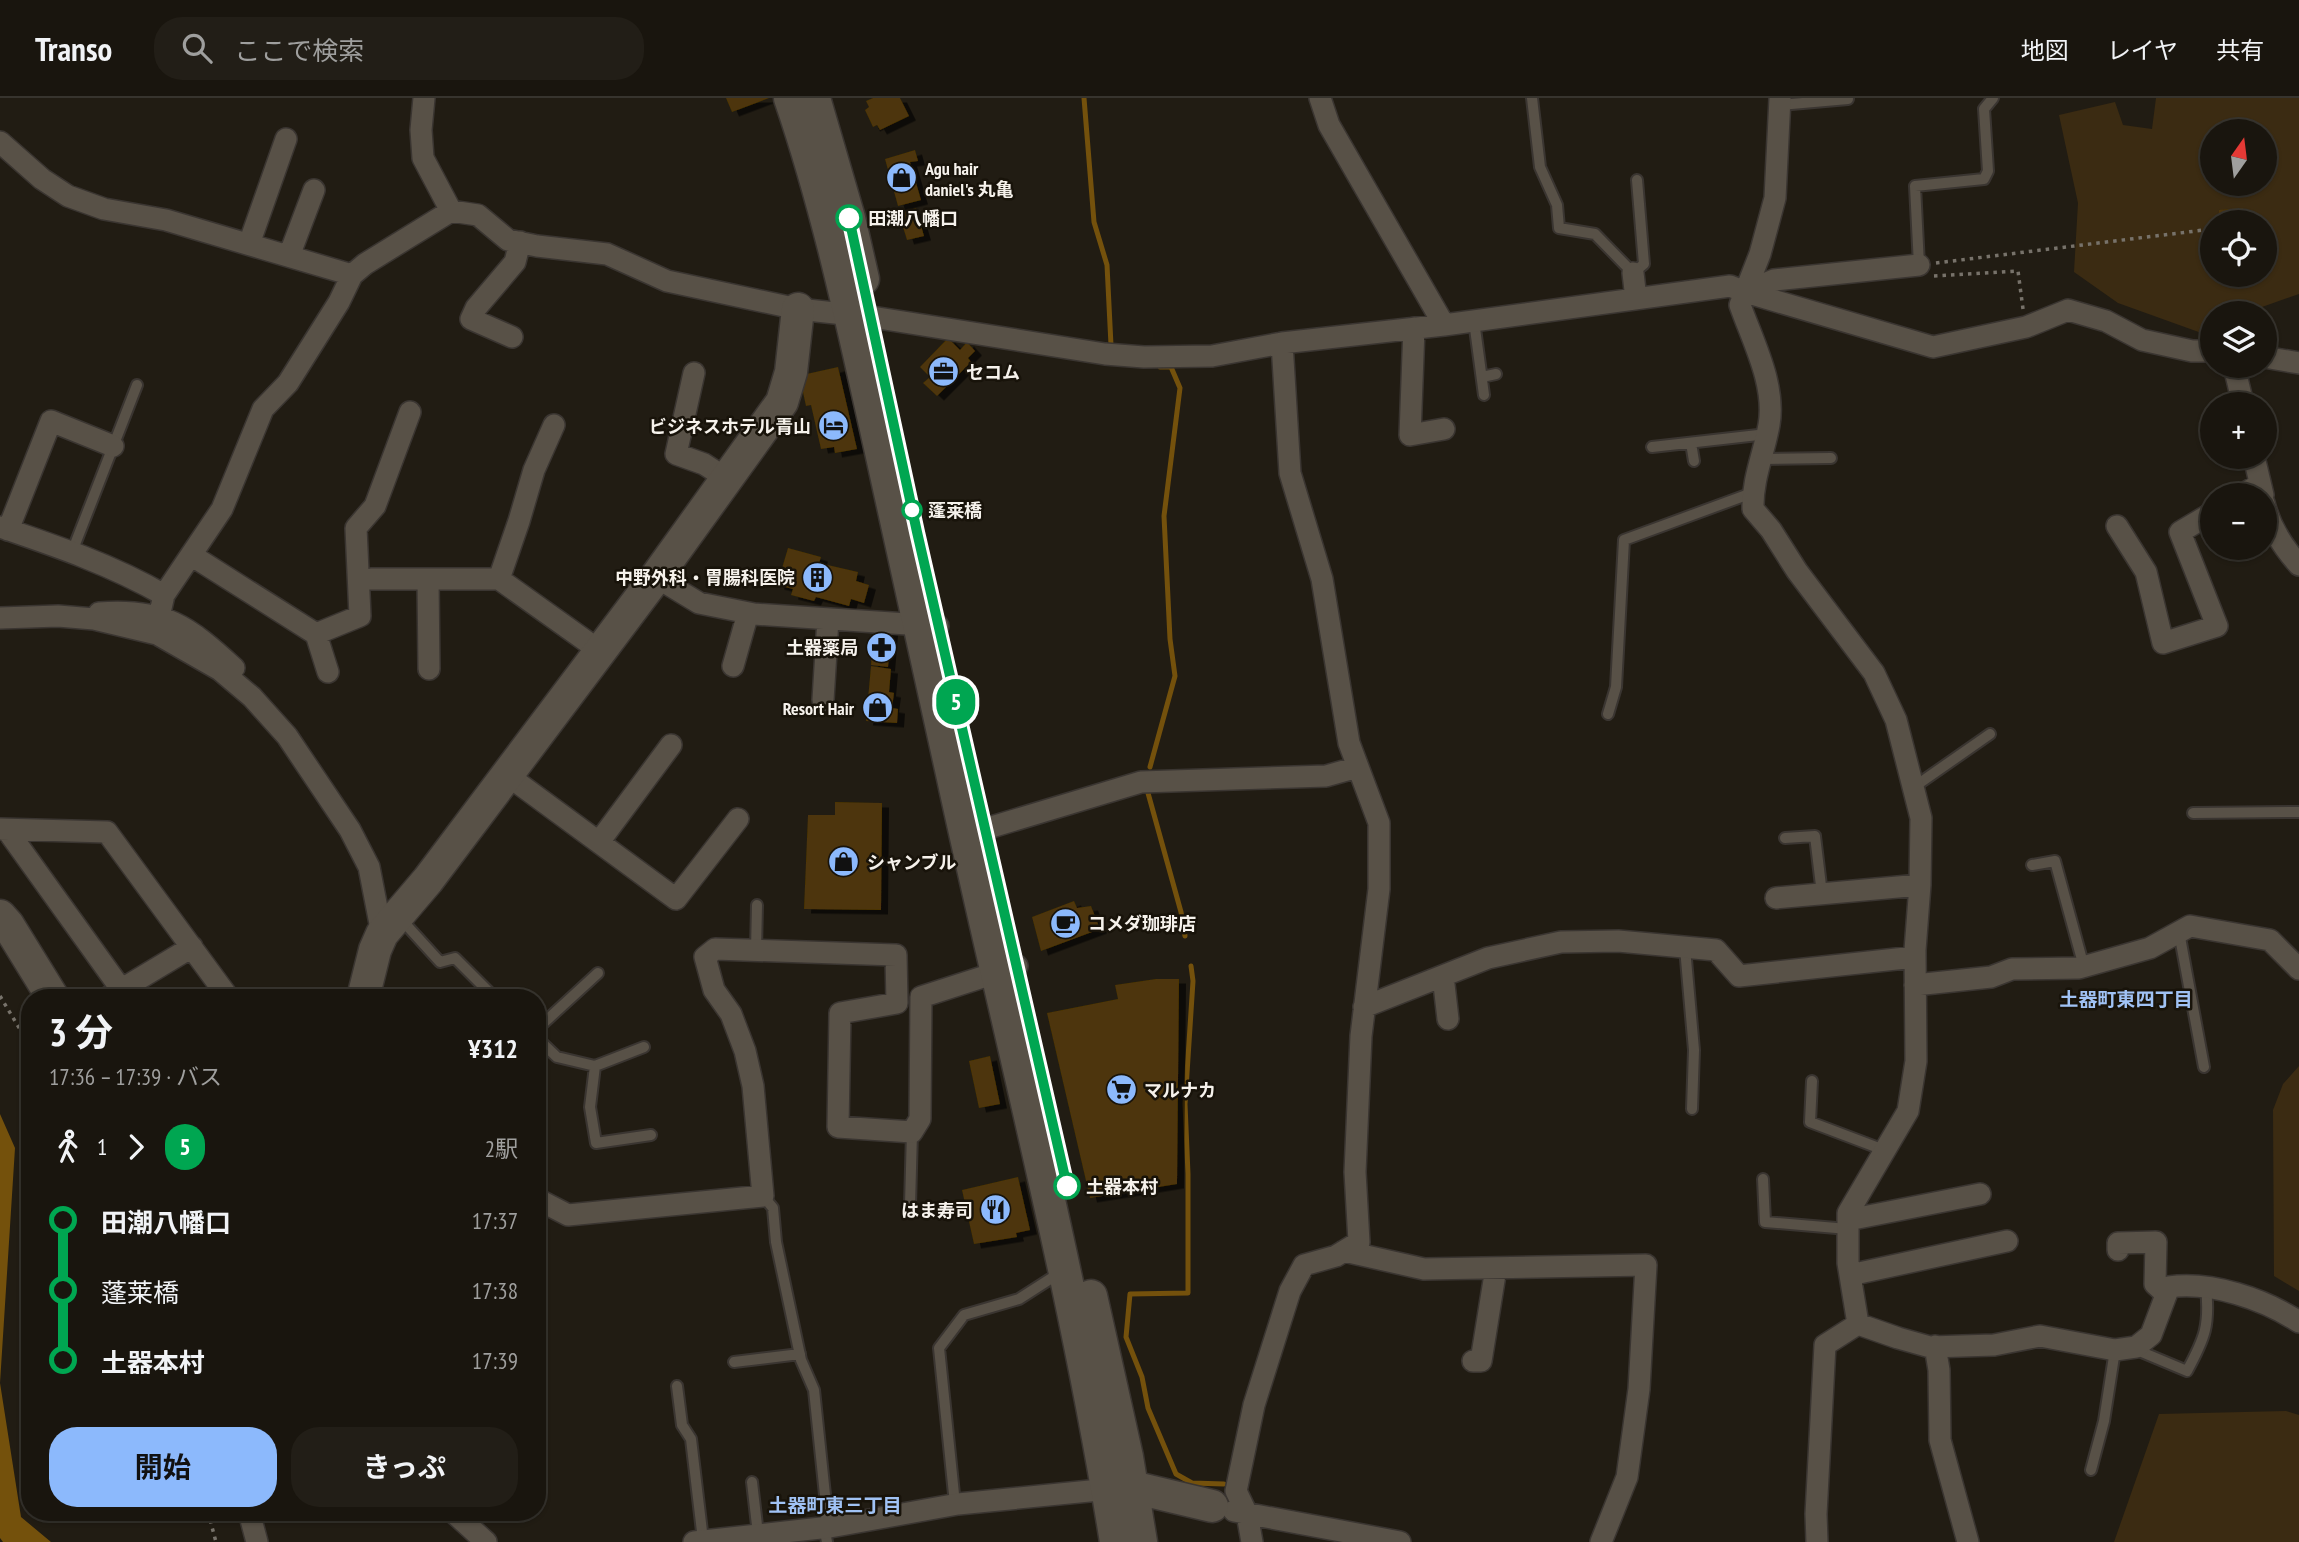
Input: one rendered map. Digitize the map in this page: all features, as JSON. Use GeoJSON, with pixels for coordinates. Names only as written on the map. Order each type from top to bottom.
{"type":"FeatureCollection","features":[{"type":"Feature","properties":{"kind":"street"},"geometry":{"type":"LineString","coordinates":[[424,98],[421,130],[423,158],[451,211]]}},
{"type":"Feature","properties":{"kind":"street"},"geometry":{"type":"LineString","coordinates":[[1320,98],[1329,125],[1444,325]]}},
{"type":"Feature","properties":{"kind":"street"},"geometry":{"type":"LineString","coordinates":[[800,99],[849,218],[861,315],[928,625],[1007,969],[1064,1271],[1104,1461],[1120,1488],[1141,1542]]}},
{"type":"Feature","properties":{"kind":"street"},"geometry":{"type":"LineString","coordinates":[[1780,101],[1775,198],[1759,254],[1740,305],[1770,395],[1769,423],[1752,493],[1753,509],[1874,673],[1895,720],[1921,818],[1915,957],[1916,1061],[1908,1111],[1848,1213],[1850,1275],[1858,1324]]}},
{"type":"Feature","properties":{"kind":"street"},"geometry":{"type":"LineString","coordinates":[[249,244],[286,139]]}},
{"type":"Feature","properties":{"kind":"street"},"geometry":{"type":"LineString","coordinates":[[0,142],[42,179],[68,196],[104,209],[166,220],[352,275]]}},
{"type":"Feature","properties":{"kind":"street"},"geometry":{"type":"LineString","coordinates":[[289,256],[314,190]]}},
{"type":"Feature","properties":{"kind":"street"},"geometry":{"type":"LineString","coordinates":[[159,617],[163,595],[222,509],[263,409],[288,383],[339,302],[352,275],[388,249],[451,211],[478,215],[508,240],[607,254],[667,281],[798,309],[861,315],[1105,354],[1144,357],[1212,356],[1282,343],[1444,325],[1730,286],[1933,347],[2026,327],[2068,310],[2106,321],[2142,340],[2200,351]]}},
{"type":"Feature","properties":{"kind":"street"},"geometry":{"type":"LineString","coordinates":[[512,337],[471,319],[475,308],[515,262],[520,242]]}},
{"type":"Feature","properties":{"kind":"street"},"geometry":{"type":"LineString","coordinates":[[1745,292],[1774,280],[1919,265]]}},
{"type":"Feature","properties":{"kind":"street"},"geometry":{"type":"LineString","coordinates":[[1633,273],[1636,299]]}},
{"type":"Feature","properties":{"kind":"street"},"geometry":{"type":"LineString","coordinates":[[365,989],[375,950],[390,925],[428,880],[656,577],[782,402],[791,372],[798,309]]}},
{"type":"Feature","properties":{"kind":"street"},"geometry":{"type":"LineString","coordinates":[[1414,328],[1410,435],[1444,429]]}},
{"type":"Feature","properties":{"kind":"street"},"geometry":{"type":"LineString","coordinates":[[1252,1542],[1247,1514],[1236,1491],[1254,1405],[1290,1291],[1304,1265],[1336,1256],[1359,1242],[1355,1172],[1364,1007],[1380,889],[1379,823],[1349,743],[1322,579],[1290,473],[1282,343]]}},
{"type":"Feature","properties":{"kind":"street"},"geometry":{"type":"LineString","coordinates":[[2277,359],[2299,363]]}},
{"type":"Feature","properties":{"kind":"street"},"geometry":{"type":"LineString","coordinates":[[694,373],[676,454],[704,464],[727,479]]}},
{"type":"Feature","properties":{"kind":"street"},"geometry":{"type":"LineString","coordinates":[[316,634],[360,616],[356,528],[375,506],[410,412]]}},
{"type":"Feature","properties":{"kind":"street"},"geometry":{"type":"LineString","coordinates":[[113,446],[51,421],[4,529],[72,552],[143,583],[163,595]]}},
{"type":"Feature","properties":{"kind":"street"},"geometry":{"type":"LineString","coordinates":[[499,579],[534,470],[554,425]]}},
{"type":"Feature","properties":{"kind":"street"},"geometry":{"type":"LineString","coordinates":[[2117,526],[2146,572],[2163,643],[2217,626],[2180,532],[2200,520]]}},
{"type":"Feature","properties":{"kind":"street"},"geometry":{"type":"LineString","coordinates":[[2277,535],[2285,550],[2299,565]]}},
{"type":"Feature","properties":{"kind":"street"},"geometry":{"type":"LineString","coordinates":[[191,555],[316,634],[328,672]]}},
{"type":"Feature","properties":{"kind":"street"},"geometry":{"type":"LineString","coordinates":[[656,577],[699,603],[748,613],[928,625]]}},
{"type":"Feature","properties":{"kind":"street"},"geometry":{"type":"LineString","coordinates":[[371,579],[499,579],[600,651]]}},
{"type":"Feature","properties":{"kind":"street"},"geometry":{"type":"LineString","coordinates":[[428,579],[429,669]]}},
{"type":"Feature","properties":{"kind":"street"},"geometry":{"type":"LineString","coordinates":[[0,618],[148,613],[176,623],[205,642],[238,671],[252,697]]}},
{"type":"Feature","properties":{"kind":"street"},"geometry":{"type":"LineString","coordinates":[[733,666],[748,613]]}},
{"type":"Feature","properties":{"kind":"street"},"geometry":{"type":"LineString","coordinates":[[58,616],[93,620],[157,634],[220,670],[252,697],[287,736],[349,830],[369,867],[390,925]]}},
{"type":"Feature","properties":{"kind":"street"},"geometry":{"type":"LineString","coordinates":[[823,701],[828,619]]}},
{"type":"Feature","properties":{"kind":"street"},"geometry":{"type":"LineString","coordinates":[[599,842],[671,745]]}},
{"type":"Feature","properties":{"kind":"street"},"geometry":{"type":"LineString","coordinates":[[975,831],[1141,782],[1325,776],[1358,767]]}},
{"type":"Feature","properties":{"kind":"street"},"geometry":{"type":"LineString","coordinates":[[507,775],[676,899],[738,819]]}},
{"type":"Feature","properties":{"kind":"street"},"geometry":{"type":"LineString","coordinates":[[4,830],[107,832],[222,989]]}},
{"type":"Feature","properties":{"kind":"street"},"geometry":{"type":"LineString","coordinates":[[4,830],[111,989]]}},
{"type":"Feature","properties":{"kind":"street"},"geometry":{"type":"LineString","coordinates":[[1776,898],[1920,885]]}},
{"type":"Feature","properties":{"kind":"street"},"geometry":{"type":"LineString","coordinates":[[0,916],[47,989]]}},
{"type":"Feature","properties":{"kind":"street"},"geometry":{"type":"LineString","coordinates":[[1915,985],[1991,978],[2012,969],[2084,967],[2151,948],[2190,926],[2270,940],[2299,969]]}},
{"type":"Feature","properties":{"kind":"street"},"geometry":{"type":"LineString","coordinates":[[1364,1007],[1488,958],[1561,942],[1618,941],[1716,950],[1740,976],[1915,957]]}},
{"type":"Feature","properties":{"kind":"street"},"geometry":{"type":"LineString","coordinates":[[121,989],[192,947]]}},
{"type":"Feature","properties":{"kind":"street"},"geometry":{"type":"LineString","coordinates":[[546,1204],[568,1216],[763,1196],[753,1086],[745,1051],[731,1014],[714,990],[705,957],[715,948],[834,949],[896,956],[897,1003]]}},
{"type":"Feature","properties":{"kind":"street"},"geometry":{"type":"LineString","coordinates":[[921,996],[920,1119],[912,1132],[838,1127],[840,1013],[897,1003],[1007,969]]}},
{"type":"Feature","properties":{"kind":"street"},"geometry":{"type":"LineString","coordinates":[[1007,969],[1046,1090],[1120,1488],[1116,1542]]}},
{"type":"Feature","properties":{"kind":"street"},"geometry":{"type":"LineString","coordinates":[[1443,976],[1448,1019]]}},
{"type":"Feature","properties":{"kind":"street"},"geometry":{"type":"LineString","coordinates":[[1848,1225],[1980,1194]]}},
{"type":"Feature","properties":{"kind":"street"},"geometry":{"type":"LineString","coordinates":[[1850,1275],[2007,1241]]}},
{"type":"Feature","properties":{"kind":"street"},"geometry":{"type":"LineString","coordinates":[[2118,1250],[2118,1243],[2156,1242],[2155,1283],[2166,1294]]}},
{"type":"Feature","properties":{"kind":"street"},"geometry":{"type":"LineString","coordinates":[[1345,1251],[1424,1269],[1646,1265],[1639,1389],[1628,1478],[1601,1542]]}},
{"type":"Feature","properties":{"kind":"street"},"geometry":{"type":"LineString","coordinates":[[1473,1361],[1481,1361],[1496,1268]]}},
{"type":"Feature","properties":{"kind":"street"},"geometry":{"type":"LineString","coordinates":[[1858,1324],[1898,1338],[1935,1346],[1994,1345],[2040,1336],[2123,1349],[2136,1347],[2151,1335],[2169,1287],[2187,1284],[2255,1300],[2284,1312],[2299,1322]]}},
{"type":"Feature","properties":{"kind":"street"},"geometry":{"type":"LineString","coordinates":[[1817,1542],[1825,1345],[1858,1324]]}},
{"type":"Feature","properties":{"kind":"street"},"geometry":{"type":"LineString","coordinates":[[1935,1346],[1939,1370],[1940,1440],[1968,1542]]}},
{"type":"Feature","properties":{"kind":"street"},"geometry":{"type":"LineString","coordinates":[[706,1540],[758,1534],[825,1535],[955,1504],[1120,1488],[1400,1542]]}},
{"type":"Feature","properties":{"kind":"street"},"geometry":{"type":"LineString","coordinates":[[251,1521],[257,1542]]}},
{"type":"Feature","properties":{"kind":"street"},"geometry":{"type":"LineString","coordinates":[[464,1521],[486,1542]]}},
{"type":"Feature","properties":{"kind":"lane"},"geometry":{"type":"LineString","coordinates":[[1532,98],[1540,167],[1557,205],[1559,228],[1595,234],[1633,273],[1644,264],[1637,180]]}},
{"type":"Feature","properties":{"kind":"lane"},"geometry":{"type":"LineString","coordinates":[[1919,265],[1915,186],[1984,179],[1988,171],[1984,109],[1993,98]]}},
{"type":"Feature","properties":{"kind":"lane"},"geometry":{"type":"LineString","coordinates":[[1780,101],[1848,99]]}},
{"type":"Feature","properties":{"kind":"lane"},"geometry":{"type":"LineString","coordinates":[[1474,321],[1484,395]]}},
{"type":"Feature","properties":{"kind":"lane"},"geometry":{"type":"LineString","coordinates":[[1482,377],[1496,374]]}},
{"type":"Feature","properties":{"kind":"lane"},"geometry":{"type":"LineString","coordinates":[[72,552],[137,385]]}},
{"type":"Feature","properties":{"kind":"lane"},"geometry":{"type":"LineString","coordinates":[[1652,447],[1766,435]]}},
{"type":"Feature","properties":{"kind":"lane"},"geometry":{"type":"LineString","coordinates":[[1691,443],[1694,461]]}},
{"type":"Feature","properties":{"kind":"lane"},"geometry":{"type":"LineString","coordinates":[[1761,459],[1831,458]]}},
{"type":"Feature","properties":{"kind":"lane"},"geometry":{"type":"LineString","coordinates":[[1608,714],[1616,687],[1624,540],[1752,493]]}},
{"type":"Feature","properties":{"kind":"lane"},"geometry":{"type":"LineString","coordinates":[[1914,786],[1990,734]]}},
{"type":"Feature","properties":{"kind":"lane"},"geometry":{"type":"LineString","coordinates":[[2193,813],[2299,812]]}},
{"type":"Feature","properties":{"kind":"lane"},"geometry":{"type":"LineString","coordinates":[[1785,838],[1815,836],[1822,894]]}},
{"type":"Feature","properties":{"kind":"lane"},"geometry":{"type":"LineString","coordinates":[[2032,865],[2055,861],[2084,967]]}},
{"type":"Feature","properties":{"kind":"lane"},"geometry":{"type":"LineString","coordinates":[[756,950],[757,905]]}},
{"type":"Feature","properties":{"kind":"lane"},"geometry":{"type":"LineString","coordinates":[[390,925],[440,962],[455,958],[486,989]]}},
{"type":"Feature","properties":{"kind":"lane"},"geometry":{"type":"LineString","coordinates":[[2179,933],[2204,1067]]}},
{"type":"Feature","properties":{"kind":"lane"},"geometry":{"type":"LineString","coordinates":[[1685,948],[1694,1049],[1692,1109]]}},
{"type":"Feature","properties":{"kind":"lane"},"geometry":{"type":"LineString","coordinates":[[546,1021],[598,973]]}},
{"type":"Feature","properties":{"kind":"lane"},"geometry":{"type":"LineString","coordinates":[[546,1047],[557,1057],[595,1066],[644,1047]]}},
{"type":"Feature","properties":{"kind":"lane"},"geometry":{"type":"LineString","coordinates":[[595,1066],[590,1107],[596,1143],[651,1135]]}},
{"type":"Feature","properties":{"kind":"lane"},"geometry":{"type":"LineString","coordinates":[[1812,1081],[1810,1122],[1884,1150]]}},
{"type":"Feature","properties":{"kind":"lane"},"geometry":{"type":"LineString","coordinates":[[910,1205],[912,1132]]}},
{"type":"Feature","properties":{"kind":"lane"},"geometry":{"type":"LineString","coordinates":[[1763,1179],[1765,1222],[1848,1225]]}},
{"type":"Feature","properties":{"kind":"lane"},"geometry":{"type":"LineString","coordinates":[[763,1196],[773,1208],[776,1242],[800,1354],[814,1390],[827,1514],[825,1535]]}},
{"type":"Feature","properties":{"kind":"lane"},"geometry":{"type":"LineString","coordinates":[[955,1504],[939,1348],[964,1315],[1019,1299],[1064,1271]]}},
{"type":"Feature","properties":{"kind":"lane"},"geometry":{"type":"LineString","coordinates":[[2091,1470],[2123,1349],[2187,1371],[2203,1342],[2209,1314],[2206,1287]]}},
{"type":"Feature","properties":{"kind":"lane"},"geometry":{"type":"LineString","coordinates":[[734,1362],[800,1354]]}},
{"type":"Feature","properties":{"kind":"lane"},"geometry":{"type":"LineString","coordinates":[[677,1386],[682,1425],[691,1439],[706,1540]]}},
{"type":"Feature","properties":{"kind":"lane"},"geometry":{"type":"LineString","coordinates":[[752,1482],[758,1534]]}},
{"type":"Feature","properties":{"kind":"path"},"geometry":{"type":"LineString","coordinates":[[2026,327],[2018,271],[1921,277],[1919,265],[2200,230]]}},
{"type":"Feature","properties":{"kind":"path"},"geometry":{"type":"LineString","coordinates":[[0,996],[21,1031]]}},
{"type":"Feature","properties":{"kind":"path"},"geometry":{"type":"LineString","coordinates":[[210,1521],[216,1542]]}},
{"type":"Feature","properties":{"kind":"shaded area"},"geometry":{"type":"Polygon","coordinates":[[[2156,98],[2299,98],[2299,294],[2277,302],[2200,301],[2200,332],[2118,303],[2074,272],[2078,203],[2059,115],[2115,102],[2123,125],[2152,129],[2156,98]]]}},
{"type":"Feature","properties":{"kind":"shaded area"},"geometry":{"type":"Polygon","coordinates":[[[2299,1066],[2299,1291],[2274,1276],[2273,1110],[2283,1084],[2299,1066]]]}},
{"type":"Feature","properties":{"kind":"shaded area"},"geometry":{"type":"Polygon","coordinates":[[[0,1114],[15,1148],[0,1383],[0,1114]]]}},
{"type":"Feature","properties":{"kind":"shaded area"},"geometry":{"type":"Polygon","coordinates":[[[0,1383],[21,1521],[26,1521],[51,1542],[3,1542],[0,1538],[0,1383]]]}},
{"type":"Feature","properties":{"kind":"shaded area"},"geometry":{"type":"Polygon","coordinates":[[[2286,1411],[2299,1415],[2299,1542],[2114,1542],[2159,1414],[2286,1411]]]}},
{"type":"Feature","properties":{"kind":"building"},"geometry":{"type":"Polygon","coordinates":[[[726,98],[769,98],[732,112],[726,98]]]}},
{"type":"Feature","properties":{"kind":"building"},"geometry":{"type":"Polygon","coordinates":[[[873,98],[900,98],[909,116],[880,130],[877,125],[873,127],[865,110],[869,107],[866,101],[873,98]]]}},
{"type":"Feature","properties":{"kind":"building"},"geometry":{"type":"Polygon","coordinates":[[[915,150],[918,161],[910,162],[921,200],[898,206],[885,159],[915,150]]]}},
{"type":"Feature","properties":{"kind":"building"},"geometry":{"type":"Polygon","coordinates":[[[916,208],[924,236],[907,240],[899,214],[916,208]]]}},
{"type":"Feature","properties":{"kind":"building","name":"セコム"},"geometry":{"type":"Polygon","coordinates":[[[948,338],[960,350],[967,342],[975,351],[968,358],[971,362],[937,396],[923,383],[930,377],[920,367],[948,338]]]}},
{"type":"Feature","properties":{"kind":"building","name":"ビジネスホテル青山"},"geometry":{"type":"Polygon","coordinates":[[[838,367],[857,449],[835,453],[834,447],[821,449],[811,405],[806,406],[801,383],[802,375],[838,367]]]}},
{"type":"Feature","properties":{"kind":"building","name":"中野外科・胃腸科医院"},"geometry":{"type":"Polygon","coordinates":[[[788,548],[821,557],[819,563],[858,572],[856,581],[869,585],[864,603],[851,599],[849,606],[816,597],[814,601],[791,595],[793,589],[777,585],[788,548]]]}},
{"type":"Feature","properties":{"kind":"building"},"geometry":{"type":"Polygon","coordinates":[[[874,629],[891,631],[888,667],[871,665],[874,629]]]}},
{"type":"Feature","properties":{"kind":"building"},"geometry":{"type":"Polygon","coordinates":[[[871,666],[891,669],[889,692],[894,693],[892,708],[898,709],[897,723],[866,721],[871,666]]]}},
{"type":"Feature","properties":{"kind":"building","name":"シャンブル"},"geometry":{"type":"Polygon","coordinates":[[[835,802],[882,803],[881,910],[804,909],[808,815],[835,815],[835,802]]]}},
{"type":"Feature","properties":{"kind":"building","name":"コメダ珈琲店"},"geometry":{"type":"Polygon","coordinates":[[[1074,901],[1077,908],[1091,906],[1100,929],[1041,951],[1032,917],[1074,901]]]}},
{"type":"Feature","properties":{"kind":"building","name":"マルナカ"},"geometry":{"type":"Polygon","coordinates":[[[1156,979],[1179,979],[1177,1184],[1090,1198],[1047,1013],[1118,999],[1115,985],[1156,979]]]}},
{"type":"Feature","properties":{"kind":"building"},"geometry":{"type":"Polygon","coordinates":[[[990,1056],[1000,1104],[979,1108],[969,1061],[990,1056]]]}},
{"type":"Feature","properties":{"kind":"building","name":"はま寿司"},"geometry":{"type":"Polygon","coordinates":[[[1018,1177],[1030,1230],[1016,1233],[1017,1237],[974,1244],[962,1190],[1018,1177]]]}},
{"type":"Feature","properties":{"kind":"waterway"},"geometry":{"type":"LineString","coordinates":[[1084,98],[1094,222],[1107,265],[1111,345]]}},
{"type":"Feature","properties":{"kind":"waterway"},"geometry":{"type":"LineString","coordinates":[[1150,767],[1175,676],[1170,639],[1164,516],[1180,388],[1171,367],[1160,367]]}},
{"type":"Feature","properties":{"kind":"waterway"},"geometry":{"type":"LineString","coordinates":[[1148,793],[1181,912],[1185,936]]}},
{"type":"Feature","properties":{"kind":"waterway"},"geometry":{"type":"LineString","coordinates":[[1191,966],[1193,981],[1185,1104],[1188,1293],[1130,1294],[1126,1337],[1142,1377],[1148,1408],[1176,1474],[1192,1483],[1224,1484]]}},
{"type":"Feature","properties":{"kind":"bus line","name":"5"},"geometry":{"type":"LineString","coordinates":[[849,218],[917,532],[1067,1186]]}},
{"type":"Feature","properties":{"kind":"place","name":"Agu hair daniel's 丸亀"},"geometry":{"type":"Point","coordinates":[902,178]}},
{"type":"Feature","properties":{"kind":"place","name":"田潮八幡口"},"geometry":{"type":"Point","coordinates":[849,218]}},
{"type":"Feature","properties":{"kind":"place","name":"セコム"},"geometry":{"type":"Point","coordinates":[943,372]}},
{"type":"Feature","properties":{"kind":"place","name":"ビジネスホテル青山"},"geometry":{"type":"Point","coordinates":[834,426]}},
{"type":"Feature","properties":{"kind":"place","name":"蓬莱橋"},"geometry":{"type":"Point","coordinates":[912,510]}},
{"type":"Feature","properties":{"kind":"place","name":"中野外科・胃腸科医院"},"geometry":{"type":"Point","coordinates":[818,577]}},
{"type":"Feature","properties":{"kind":"place","name":"土器薬局"},"geometry":{"type":"Point","coordinates":[881,647]}},
{"type":"Feature","properties":{"kind":"place","name":"Resort Hair"},"geometry":{"type":"Point","coordinates":[877,708]}},
{"type":"Feature","properties":{"kind":"place","name":"シャンブル"},"geometry":{"type":"Point","coordinates":[844,862]}},
{"type":"Feature","properties":{"kind":"place","name":"コメダ珈琲店"},"geometry":{"type":"Point","coordinates":[1065,923]}},
{"type":"Feature","properties":{"kind":"place","name":"マルナカ"},"geometry":{"type":"Point","coordinates":[1121,1090]}},
{"type":"Feature","properties":{"kind":"place","name":"土器本村"},"geometry":{"type":"Point","coordinates":[1067,1186]}},
{"type":"Feature","properties":{"kind":"place","name":"はま寿司"},"geometry":{"type":"Point","coordinates":[996,1210]}},
{"type":"Feature","properties":{"kind":"district","name":"土器町東四丁目"},"geometry":{"type":"Point","coordinates":[2126,999]}},
{"type":"Feature","properties":{"kind":"district","name":"土器町東三丁目"},"geometry":{"type":"Point","coordinates":[835,1505]}}]}
